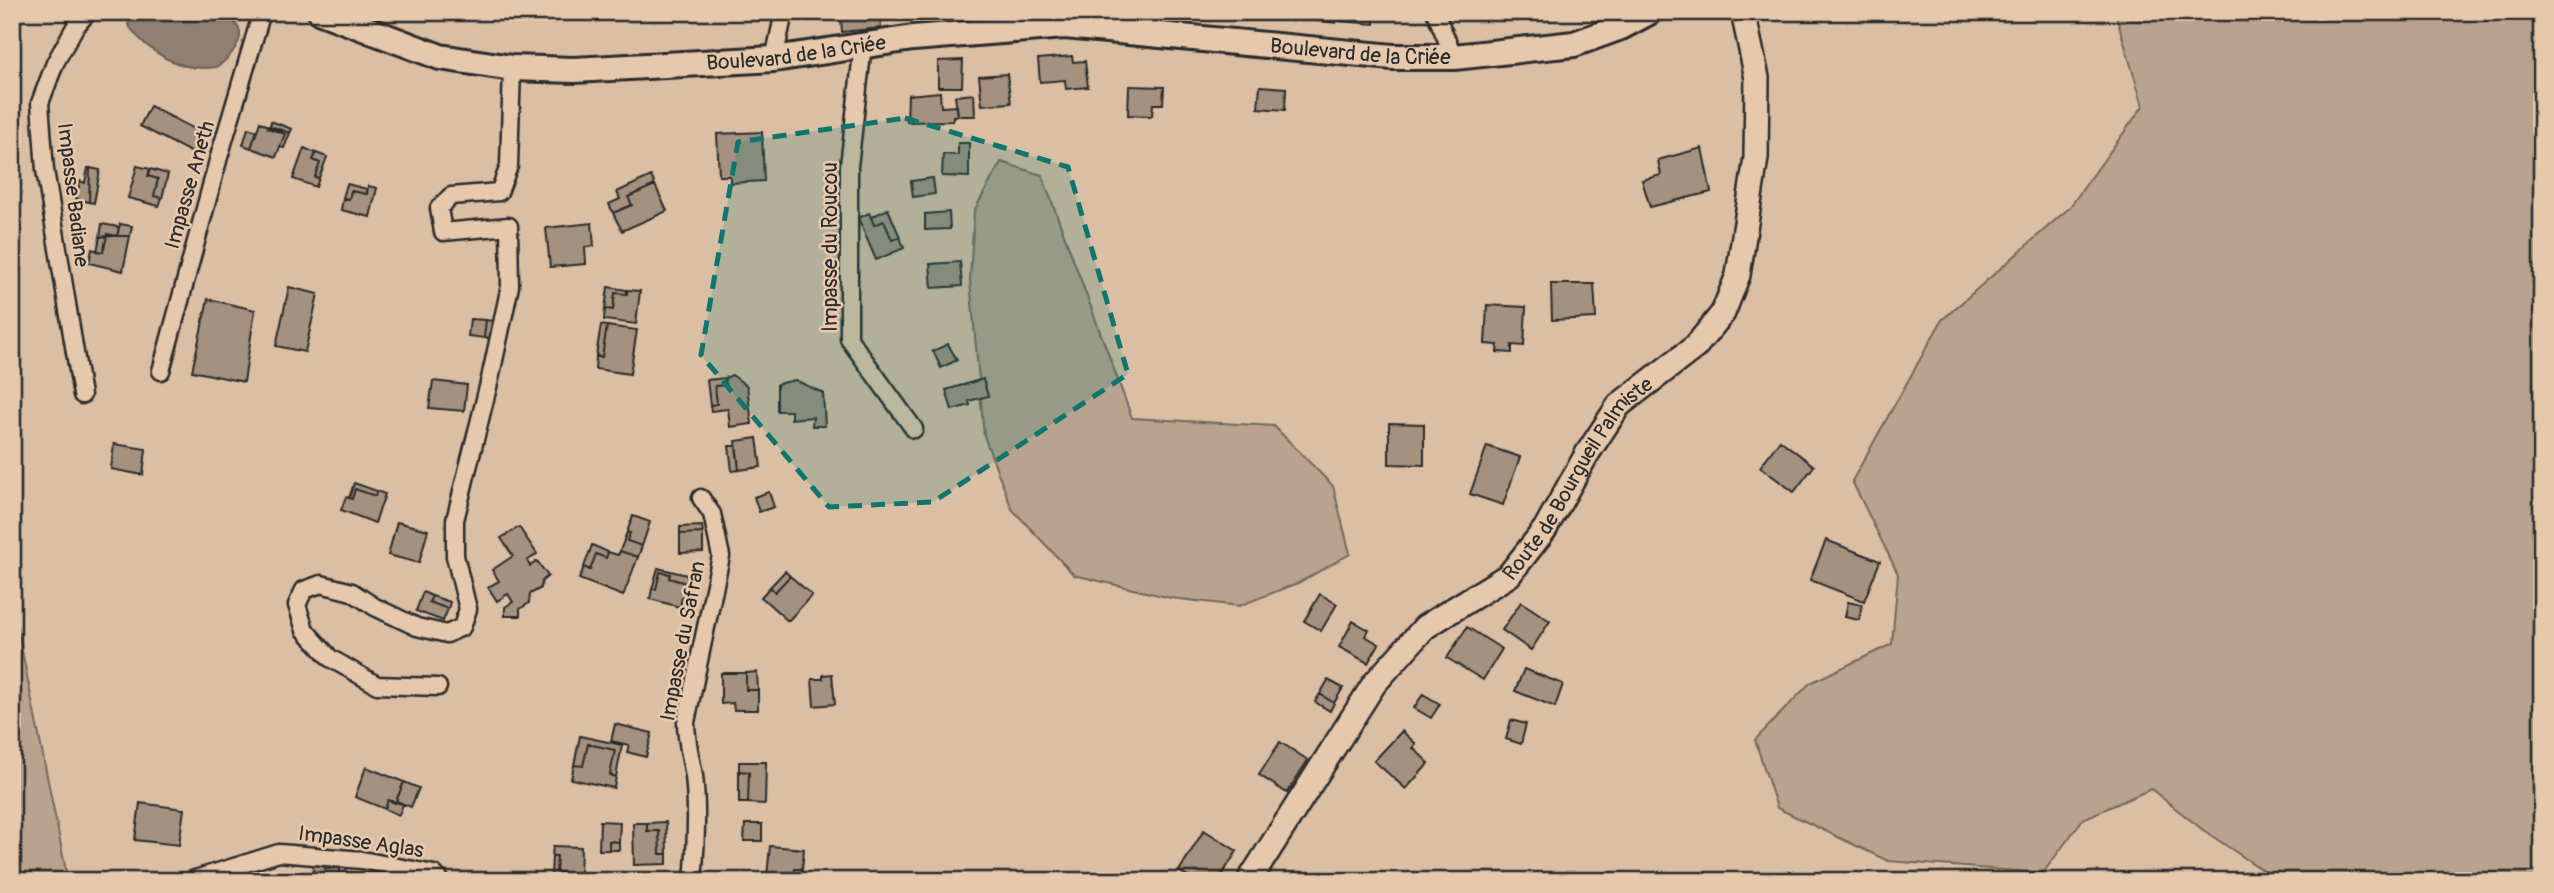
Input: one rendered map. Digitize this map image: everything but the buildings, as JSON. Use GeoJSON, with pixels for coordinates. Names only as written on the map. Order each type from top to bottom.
{"type":"FeatureCollection","features":[{"type":"Feature","properties":{"kind":"main road","name":"Boulevard de la Criée"},"geometry":{"type":"LineString","coordinates":[[321,12],[440,57],[512,68],[574,71],[774,59],[1007,21],[1393,57],[1454,57],[1574,44],[1621,27],[1649,12]]}},
{"type":"Feature","properties":{"kind":"street","name":"Impasse Badiane"},"geometry":{"type":"LineString","coordinates":[[82,395],[46,170],[40,103],[55,62],[75,27],[89,12]]}},
{"type":"Feature","properties":{"kind":"street","name":"Impasse Aneth"},"geometry":{"type":"LineString","coordinates":[[161,371],[219,157],[262,12]]}},
{"type":"Feature","properties":{"kind":"street"},"geometry":{"type":"LineString","coordinates":[[774,59],[784,12]]}},
{"type":"Feature","properties":{"kind":"street"},"geometry":{"type":"LineString","coordinates":[[1435,12],[1454,57]]}},
{"type":"Feature","properties":{"kind":"street","name":"Route de Bourgueil Palmiste"},"geometry":{"type":"LineString","coordinates":[[1249,881],[1374,684],[1425,627],[1509,575],[1545,529],[1587,454],[1619,405],[1695,347],[1723,313],[1738,275],[1756,158],[1757,78],[1743,12]]}},
{"type":"Feature","properties":{"kind":"street","name":"Impasse du Roucou"},"geometry":{"type":"LineString","coordinates":[[863,45],[849,166],[849,339],[914,429]]}},
{"type":"Feature","properties":{"kind":"street"},"geometry":{"type":"LineString","coordinates":[[438,687],[377,685],[330,658],[305,630],[298,605],[304,590],[321,584],[352,592],[375,607],[418,627],[447,634],[462,627],[468,609],[455,556],[455,520],[510,286],[509,226],[443,232],[439,208],[451,196],[499,192],[509,166],[512,68]]}},
{"type":"Feature","properties":{"kind":"street","name":"Impasse du Safran"},"geometry":{"type":"LineString","coordinates":[[692,881],[697,818],[694,778],[686,743],[686,722],[721,556],[712,514],[701,498]]}},
{"type":"Feature","properties":{"kind":"street","name":"Impasse Aglas"},"geometry":{"type":"LineString","coordinates":[[192,880],[279,853],[362,860],[434,874],[441,881]]}},
{"type":"Feature","properties":{"kind":"highlighted area"},"geometry":{"type":"Polygon","coordinates":[[[905,118],[1068,167],[1128,374],[933,502],[829,507],[701,355],[738,142],[905,118]]]}},
{"type":"Feature","properties":{"kind":"shaded area"},"geometry":{"type":"Polygon","coordinates":[[[132,12],[227,12],[240,32],[239,42],[233,52],[217,67],[179,64],[156,52],[136,35],[128,25],[132,12]]]}},
{"type":"Feature","properties":{"kind":"shaded area"},"geometry":{"type":"Polygon","coordinates":[[[2115,12],[2542,12],[2542,881],[2279,881],[2203,830],[2151,789],[2083,819],[2043,873],[1888,861],[1777,808],[1755,740],[1810,683],[1892,644],[1898,574],[1852,481],[1942,320],[2069,208],[2143,106],[2115,12]]]}},
{"type":"Feature","properties":{"kind":"shaded area"},"geometry":{"type":"Polygon","coordinates":[[[1001,162],[1042,175],[1132,418],[1274,426],[1333,486],[1350,554],[1298,583],[1239,606],[1171,598],[1074,575],[1012,509],[984,436],[970,280],[974,211],[1001,162]]]}},
{"type":"Feature","properties":{"kind":"shaded area"},"geometry":{"type":"Polygon","coordinates":[[[12,601],[68,881],[12,881],[12,601]]]}}]}
